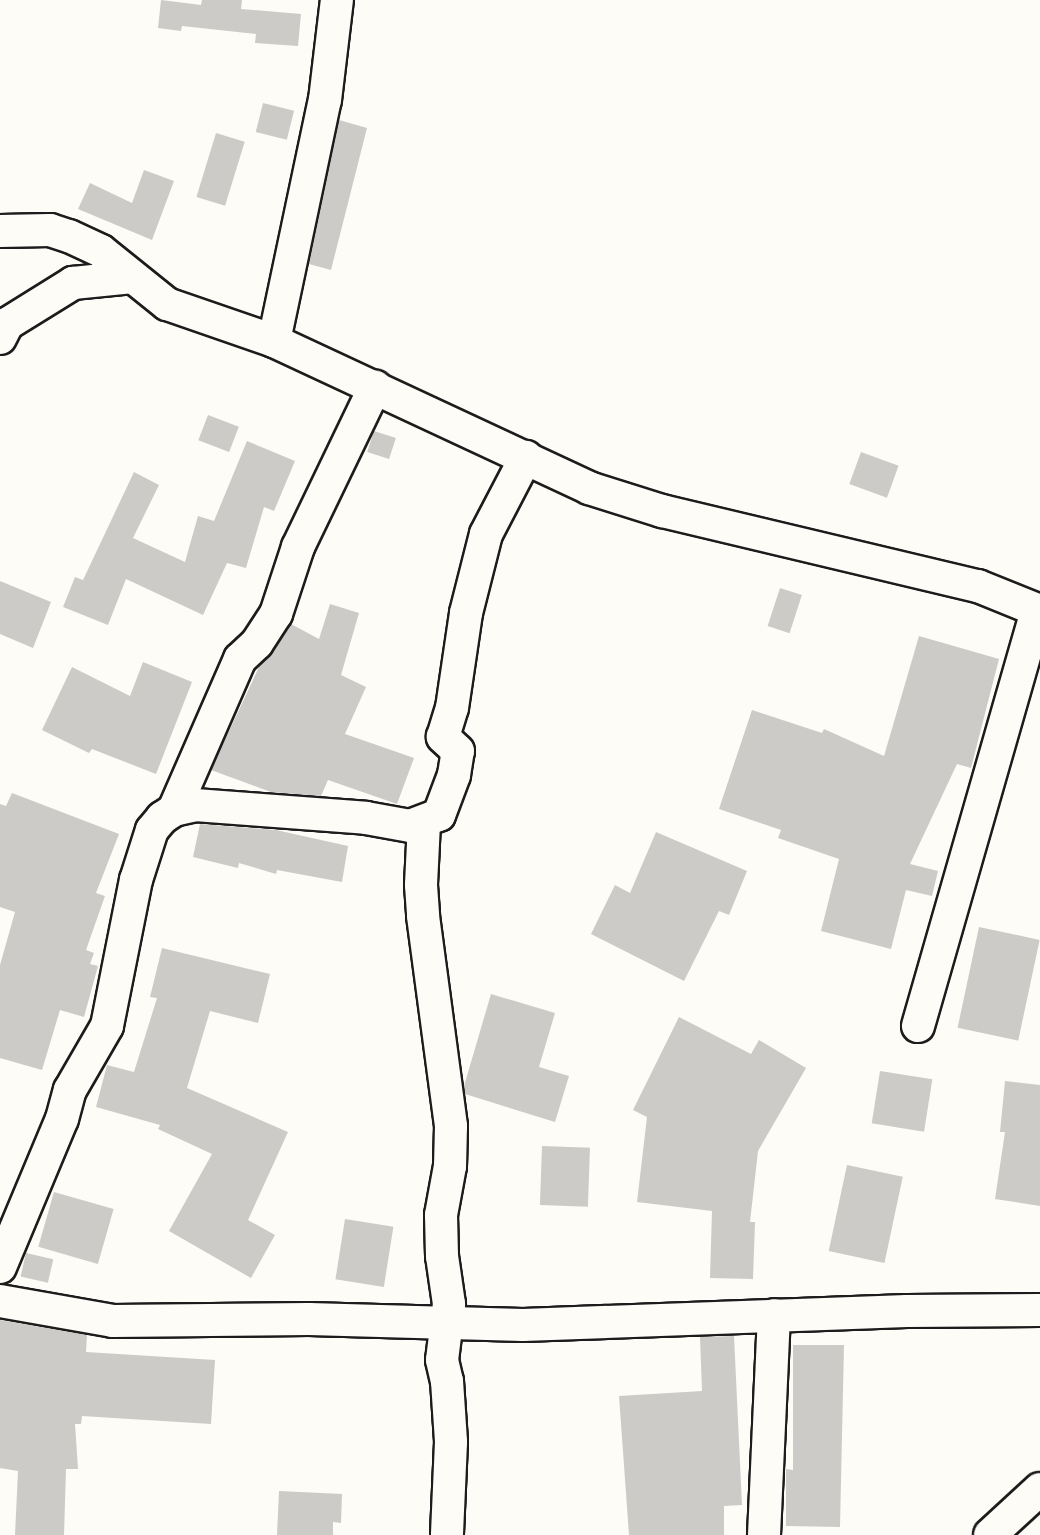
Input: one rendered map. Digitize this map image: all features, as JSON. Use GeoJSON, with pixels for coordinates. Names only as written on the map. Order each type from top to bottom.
{"type":"FeatureCollection","features":[{"type":"Feature","properties":{"kind":"street"},"geometry":{"type":"LineString","coordinates":[[274,341],[325,100],[337,0]]}},
{"type":"Feature","properties":{"kind":"street"},"geometry":{"type":"LineString","coordinates":[[0,231],[50,230],[69,236],[101,251],[167,304],[274,341],[589,488],[662,512],[953,579],[1038,610],[918,1026]]}},
{"type":"Feature","properties":{"kind":"street"},"geometry":{"type":"LineString","coordinates":[[0,338],[7,324],[73,283],[132,277]]}},
{"type":"Feature","properties":{"kind":"street"},"geometry":{"type":"LineString","coordinates":[[0,1267],[62,1119],[70,1090],[107,1027],[136,880],[152,830],[174,810],[240,659],[257,643],[276,614],[298,547],[375,387]]}},
{"type":"Feature","properties":{"kind":"street"},"geometry":{"type":"LineString","coordinates":[[174,810],[195,805],[366,818],[410,826],[424,823],[439,815],[454,775],[458,751],[443,737],[452,708],[466,613],[486,534],[526,457]]}},
{"type":"Feature","properties":{"kind":"street"},"geometry":{"type":"LineString","coordinates":[[424,823],[421,885],[451,1126],[450,1166],[441,1215],[442,1256],[449,1304],[442,1360],[447,1381],[451,1442],[447,1535]]}},
{"type":"Feature","properties":{"kind":"street"},"geometry":{"type":"LineString","coordinates":[[0,1301],[113,1321],[309,1319],[523,1325],[774,1315],[1040,1310]]}},
{"type":"Feature","properties":{"kind":"street"},"geometry":{"type":"LineString","coordinates":[[764,1535],[774,1315]]}},
{"type":"Feature","properties":{"kind":"street"},"geometry":{"type":"LineString","coordinates":[[990,1535],[1040,1489]]}},
{"type":"Feature","properties":{"kind":"building"},"geometry":{"type":"Polygon","coordinates":[[[161,0],[201,5],[202,0],[242,0],[241,9],[301,14],[298,46],[255,43],[256,34],[182,26],[181,31],[158,28],[161,0]]]}},
{"type":"Feature","properties":{"kind":"building"},"geometry":{"type":"Polygon","coordinates":[[[263,103],[294,111],[287,140],[256,132],[263,103]]]}},
{"type":"Feature","properties":{"kind":"building"},"geometry":{"type":"Polygon","coordinates":[[[339,120],[367,128],[331,270],[309,264],[339,120]]]}},
{"type":"Feature","properties":{"kind":"building"},"geometry":{"type":"Polygon","coordinates":[[[216,133],[245,142],[225,206],[196,197],[216,133]]]}},
{"type":"Feature","properties":{"kind":"building"},"geometry":{"type":"Polygon","coordinates":[[[144,170],[174,181],[152,240],[78,209],[90,183],[132,203],[144,170]]]}},
{"type":"Feature","properties":{"kind":"building"},"geometry":{"type":"Polygon","coordinates":[[[208,415],[239,427],[229,452],[198,440],[208,415]]]}},
{"type":"Feature","properties":{"kind":"building"},"geometry":{"type":"Polygon","coordinates":[[[374,431],[396,438],[389,459],[367,452],[374,431]]]}},
{"type":"Feature","properties":{"kind":"building"},"geometry":{"type":"Polygon","coordinates":[[[247,441],[295,461],[274,511],[264,507],[246,568],[227,563],[203,615],[126,579],[108,625],[63,607],[75,577],[83,580],[134,472],[159,485],[133,538],[185,562],[198,516],[214,521],[247,441]]]}},
{"type":"Feature","properties":{"kind":"building"},"geometry":{"type":"Polygon","coordinates":[[[861,452],[899,466],[887,498],[849,484],[861,452]]]}},
{"type":"Feature","properties":{"kind":"building"},"geometry":{"type":"Polygon","coordinates":[[[0,581],[51,602],[33,648],[0,634],[0,581]]]}},
{"type":"Feature","properties":{"kind":"building"},"geometry":{"type":"Polygon","coordinates":[[[780,588],[802,595],[790,633],[768,626],[780,588]]]}},
{"type":"Feature","properties":{"kind":"building"},"geometry":{"type":"Polygon","coordinates":[[[330,604],[359,613],[341,675],[366,687],[345,734],[414,758],[397,804],[328,780],[321,796],[271,792],[211,770],[259,667],[291,624],[319,639],[330,604]]]}},
{"type":"Feature","properties":{"kind":"building"},"geometry":{"type":"Polygon","coordinates":[[[919,636],[999,659],[971,768],[957,764],[910,864],[938,871],[932,896],[906,890],[891,949],[821,931],[839,859],[778,838],[781,830],[719,809],[752,710],[822,733],[824,729],[884,756],[919,636]]]}},
{"type":"Feature","properties":{"kind":"building"},"geometry":{"type":"Polygon","coordinates":[[[143,662],[192,682],[156,774],[92,749],[89,753],[42,730],[72,667],[130,696],[143,662]]]}},
{"type":"Feature","properties":{"kind":"building"},"geometry":{"type":"Polygon","coordinates":[[[12,793],[119,834],[96,893],[105,896],[86,950],[94,953],[90,964],[98,966],[84,1017],[60,1010],[42,1070],[0,1058],[0,965],[15,912],[0,907],[0,804],[6,806],[12,793]]]}},
{"type":"Feature","properties":{"kind":"building"},"geometry":{"type":"Polygon","coordinates":[[[200,824],[276,830],[348,846],[342,882],[277,870],[276,874],[239,863],[238,868],[193,857],[200,824]]]}},
{"type":"Feature","properties":{"kind":"building"},"geometry":{"type":"Polygon","coordinates":[[[656,832],[747,871],[729,915],[719,911],[684,981],[591,934],[615,885],[630,893],[656,832]]]}},
{"type":"Feature","properties":{"kind":"building"},"geometry":{"type":"Polygon","coordinates":[[[979,927],[1040,940],[1018,1041],[958,1028],[979,927]]]}},
{"type":"Feature","properties":{"kind":"building"},"geometry":{"type":"Polygon","coordinates":[[[162,948],[270,974],[258,1023],[210,1011],[187,1088],[288,1132],[248,1220],[275,1235],[251,1278],[169,1231],[212,1154],[158,1129],[160,1125],[96,1107],[107,1065],[134,1072],[157,998],[150,997],[162,948]]]}},
{"type":"Feature","properties":{"kind":"building"},"geometry":{"type":"Polygon","coordinates":[[[491,994],[555,1013],[539,1067],[569,1076],[555,1122],[465,1094],[464,1086],[491,994]]]}},
{"type":"Feature","properties":{"kind":"building"},"geometry":{"type":"Polygon","coordinates":[[[679,1017],[751,1054],[759,1040],[806,1068],[758,1151],[750,1222],[755,1222],[753,1279],[710,1278],[712,1211],[637,1202],[647,1117],[633,1110],[679,1017]]]}},
{"type":"Feature","properties":{"kind":"building"},"geometry":{"type":"Polygon","coordinates":[[[880,1071],[932,1079],[924,1132],[872,1123],[880,1071]]]}},
{"type":"Feature","properties":{"kind":"building"},"geometry":{"type":"Polygon","coordinates":[[[1005,1081],[1040,1085],[1040,1206],[995,1199],[1005,1132],[1000,1132],[1005,1081]]]}},
{"type":"Feature","properties":{"kind":"building"},"geometry":{"type":"Polygon","coordinates":[[[542,1146],[590,1148],[588,1207],[540,1205],[542,1146]]]}},
{"type":"Feature","properties":{"kind":"building"},"geometry":{"type":"Polygon","coordinates":[[[847,1165],[903,1177],[884,1263],[829,1251],[847,1165]]]}},
{"type":"Feature","properties":{"kind":"building"},"geometry":{"type":"Polygon","coordinates":[[[54,1192],[114,1209],[98,1264],[38,1247],[54,1192]]]}},
{"type":"Feature","properties":{"kind":"building"},"geometry":{"type":"Polygon","coordinates":[[[345,1219],[393,1227],[384,1287],[335,1279],[345,1219]]]}},
{"type":"Feature","properties":{"kind":"building"},"geometry":{"type":"Polygon","coordinates":[[[26,1253],[53,1259],[48,1283],[21,1276],[26,1253]]]}},
{"type":"Feature","properties":{"kind":"building"},"geometry":{"type":"Polygon","coordinates":[[[0,1320],[87,1335],[86,1352],[215,1360],[211,1424],[82,1416],[81,1424],[75,1424],[78,1469],[66,1469],[64,1535],[15,1535],[18,1471],[0,1468],[0,1320]]]}},
{"type":"Feature","properties":{"kind":"building"},"geometry":{"type":"Polygon","coordinates":[[[734,1336],[742,1505],[724,1506],[724,1535],[629,1535],[619,1396],[702,1391],[700,1337],[734,1336]]]}},
{"type":"Feature","properties":{"kind":"building"},"geometry":{"type":"Polygon","coordinates":[[[793,1345],[844,1345],[840,1527],[786,1526],[786,1469],[793,1470],[793,1345]]]}},
{"type":"Feature","properties":{"kind":"building"},"geometry":{"type":"Polygon","coordinates":[[[279,1491],[342,1494],[341,1523],[333,1522],[333,1535],[277,1535],[279,1491]]]}}]}
